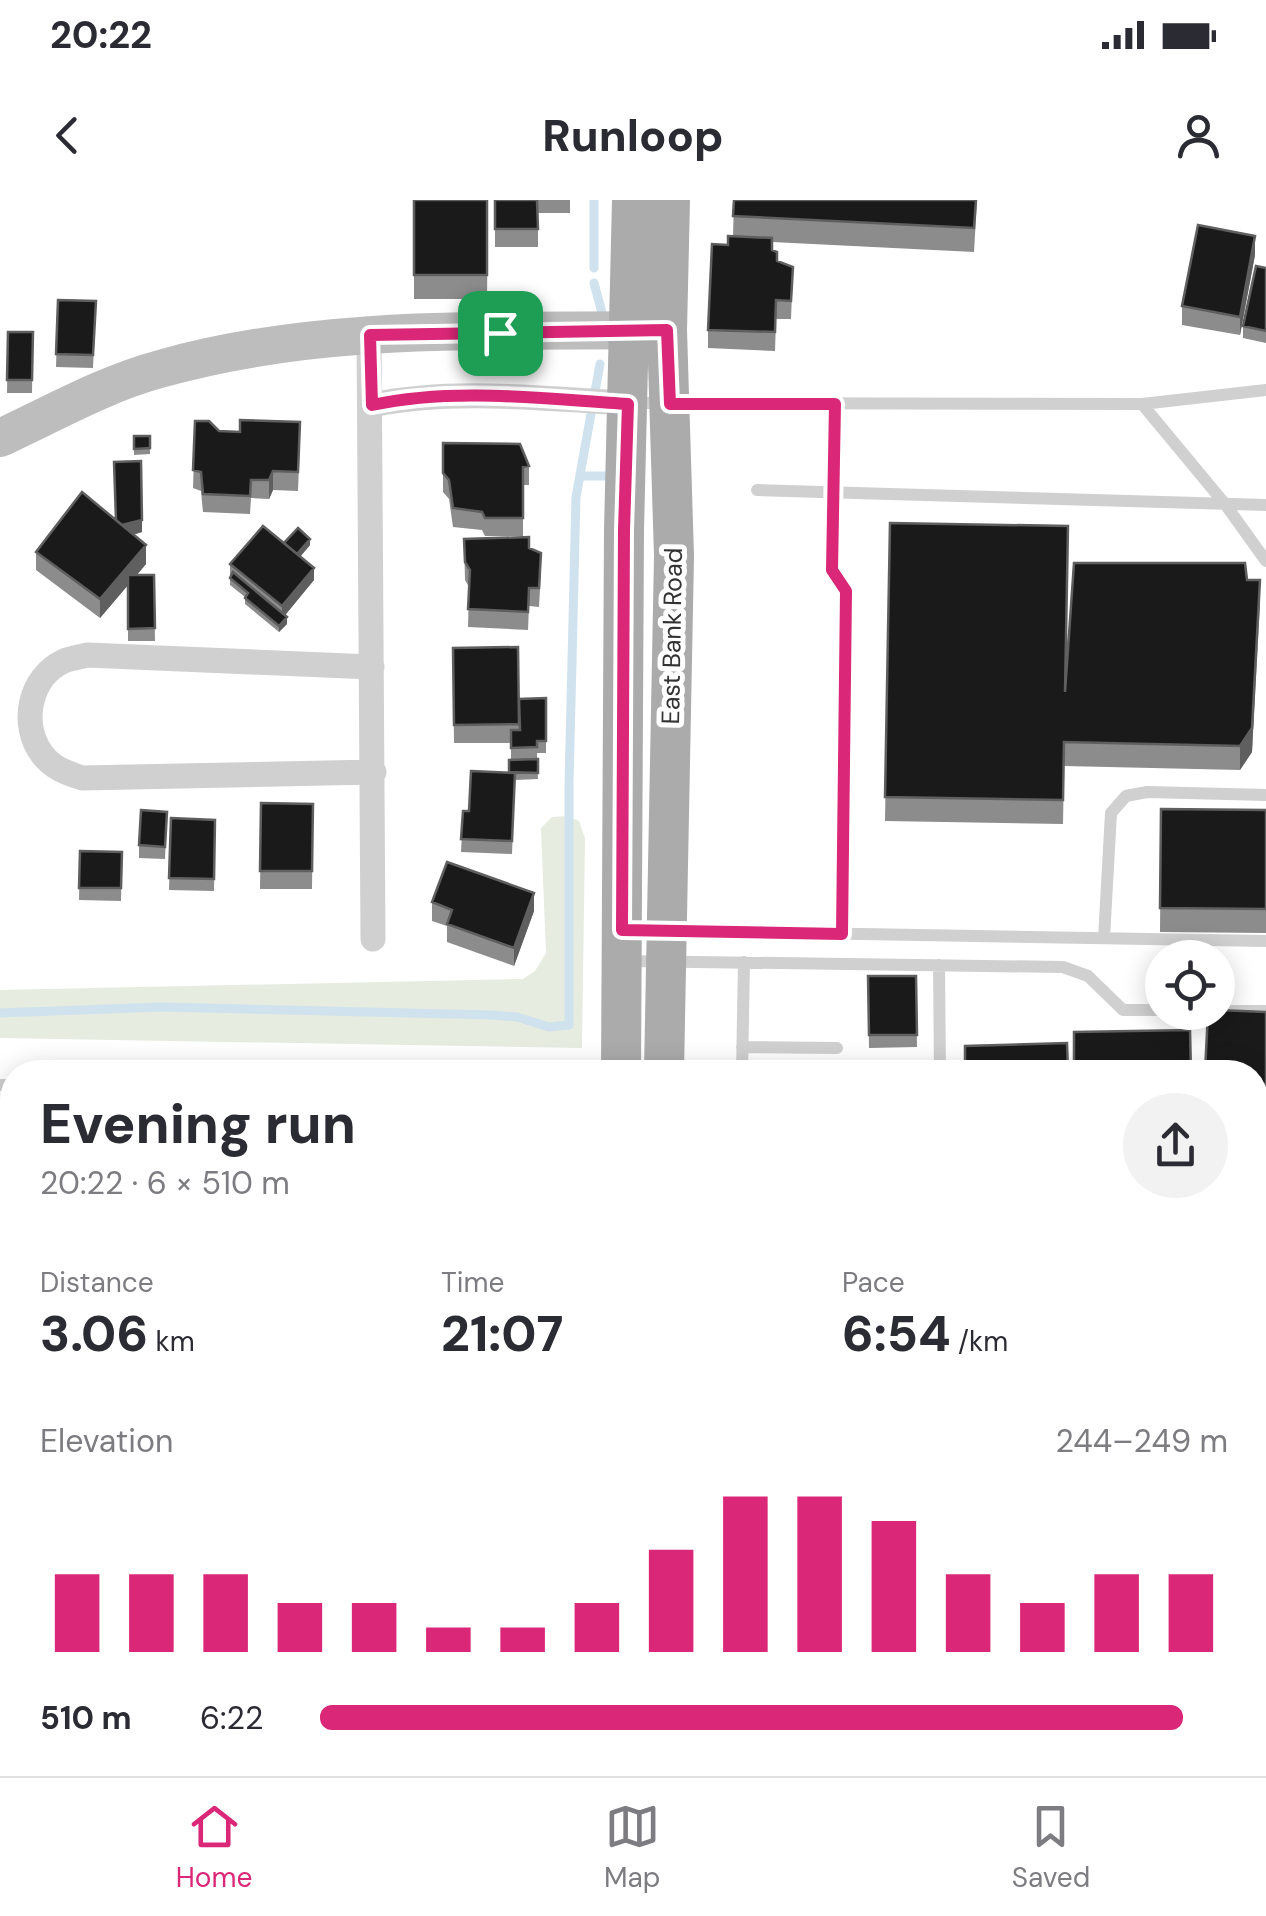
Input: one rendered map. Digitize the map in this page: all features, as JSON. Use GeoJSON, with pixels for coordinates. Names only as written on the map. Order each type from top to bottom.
{"type":"FeatureCollection","features":[{"type":"Feature","properties":{"kind":"main road","name":"East Bank Road"},"geometry":{"type":"LineString","coordinates":[[632,200],[649,342],[670,404],[674,556],[664,1060]]}},
{"type":"Feature","properties":{"kind":"main road","name":"East Bank Road"},"geometry":{"type":"LineString","coordinates":[[621,1060],[624,530],[608,402],[649,342],[670,200]]}},
{"type":"Feature","properties":{"kind":"street"},"geometry":{"type":"LineString","coordinates":[[0,438],[125,380],[262,348],[649,342]]}},
{"type":"Feature","properties":{"kind":"street"},"geometry":{"type":"LineString","coordinates":[[370,344],[373,939]]}},
{"type":"Feature","properties":{"kind":"street"},"geometry":{"type":"LineString","coordinates":[[0,453],[156,386],[370,344]]}},
{"type":"Feature","properties":{"kind":"street"},"geometry":{"type":"LineString","coordinates":[[372,405],[402,398],[459,396],[608,402]]}},
{"type":"Feature","properties":{"kind":"street"},"geometry":{"type":"LineString","coordinates":[[372,667],[87,655],[63,661],[48,672],[35,690],[29,711],[32,733],[42,754],[56,767],[82,778],[374,772]]}},
{"type":"Feature","properties":{"kind":"lane"},"geometry":{"type":"LineString","coordinates":[[608,402],[1142,404],[1266,390]]}},
{"type":"Feature","properties":{"kind":"lane"},"geometry":{"type":"LineString","coordinates":[[835,404],[832,570],[846,591],[842,934]]}},
{"type":"Feature","properties":{"kind":"lane"},"geometry":{"type":"LineString","coordinates":[[1142,404],[1225,504],[1266,561]]}},
{"type":"Feature","properties":{"kind":"lane"},"geometry":{"type":"LineString","coordinates":[[757,490],[1266,505]]}},
{"type":"Feature","properties":{"kind":"lane"},"geometry":{"type":"LineString","coordinates":[[1104,938],[1111,813],[1126,796],[1146,792],[1266,795]]}},
{"type":"Feature","properties":{"kind":"lane"},"geometry":{"type":"LineString","coordinates":[[622,945],[666,946],[842,934],[1266,940]]}},
{"type":"Feature","properties":{"kind":"lane"},"geometry":{"type":"LineString","coordinates":[[622,945],[666,946],[744,962],[1063,967],[1088,976],[1124,1010],[1145,1010]]}},
{"type":"Feature","properties":{"kind":"lane"},"geometry":{"type":"LineString","coordinates":[[742,1060],[744,962]]}},
{"type":"Feature","properties":{"kind":"lane"},"geometry":{"type":"LineString","coordinates":[[939,964],[940,1060]]}},
{"type":"Feature","properties":{"kind":"lane"},"geometry":{"type":"LineString","coordinates":[[1235,1011],[1266,1011]]}},
{"type":"Feature","properties":{"kind":"lane"},"geometry":{"type":"LineString","coordinates":[[742,1047],[838,1048]]}},
{"type":"Feature","properties":{"kind":"shaded area"},"geometry":{"type":"Polygon","coordinates":[[[567,816],[579,821],[585,838],[582,1048],[0,1038],[0,990],[523,979],[535,971],[546,953],[541,828],[552,817],[567,816]]]}},
{"type":"Feature","properties":{"kind":"building"},"geometry":{"type":"Polygon","coordinates":[[[414,200],[487,200],[487,275],[414,275],[414,200]]]}},
{"type":"Feature","properties":{"kind":"building"},"geometry":{"type":"Polygon","coordinates":[[[495,200],[537,200],[538,229],[495,229],[495,200]]]}},
{"type":"Feature","properties":{"kind":"building"},"geometry":{"type":"Polygon","coordinates":[[[734,200],[976,200],[974,228],[733,216],[734,200]]]}},
{"type":"Feature","properties":{"kind":"building"},"geometry":{"type":"Polygon","coordinates":[[[1198,225],[1255,236],[1240,317],[1182,306],[1198,225]]]}},
{"type":"Feature","properties":{"kind":"building"},"geometry":{"type":"Polygon","coordinates":[[[728,236],[772,238],[777,261],[793,267],[791,301],[776,300],[775,332],[708,330],[712,244],[728,245],[728,236]]]}},
{"type":"Feature","properties":{"kind":"building"},"geometry":{"type":"Polygon","coordinates":[[[1256,266],[1266,268],[1266,331],[1243,326],[1256,266]]]}},
{"type":"Feature","properties":{"kind":"building"},"geometry":{"type":"Polygon","coordinates":[[[58,300],[96,301],[93,355],[56,354],[58,300]]]}},
{"type":"Feature","properties":{"kind":"building"},"geometry":{"type":"Polygon","coordinates":[[[8,332],[33,332],[32,380],[7,380],[8,332]]]}},
{"type":"Feature","properties":{"kind":"building"},"geometry":{"type":"Polygon","coordinates":[[[240,420],[300,422],[298,472],[273,471],[269,480],[251,480],[250,496],[203,494],[201,472],[193,470],[195,421],[209,421],[219,431],[240,432],[240,420]]]}},
{"type":"Feature","properties":{"kind":"building"},"geometry":{"type":"Polygon","coordinates":[[[134,436],[150,436],[150,448],[134,449],[134,436]]]}},
{"type":"Feature","properties":{"kind":"building"},"geometry":{"type":"Polygon","coordinates":[[[443,443],[520,444],[529,466],[523,467],[523,518],[485,518],[482,512],[453,508],[449,480],[443,473],[443,443]]]}},
{"type":"Feature","properties":{"kind":"building"},"geometry":{"type":"Polygon","coordinates":[[[141,461],[142,520],[122,525],[116,520],[114,462],[141,461]]]}},
{"type":"Feature","properties":{"kind":"building"},"geometry":{"type":"Polygon","coordinates":[[[82,492],[146,545],[100,599],[36,552],[82,492]]]}},
{"type":"Feature","properties":{"kind":"building"},"geometry":{"type":"Polygon","coordinates":[[[890,523],[1068,526],[1065,692],[1074,563],[1245,563],[1247,580],[1260,580],[1252,728],[1240,746],[1064,742],[1063,800],[885,797],[890,523]]]}},
{"type":"Feature","properties":{"kind":"building"},"geometry":{"type":"Polygon","coordinates":[[[263,526],[314,568],[282,606],[230,564],[263,526]]]}},
{"type":"Feature","properties":{"kind":"building"},"geometry":{"type":"Polygon","coordinates":[[[298,528],[310,539],[297,554],[284,543],[298,528]]]}},
{"type":"Feature","properties":{"kind":"building"},"geometry":{"type":"Polygon","coordinates":[[[529,537],[529,548],[541,553],[539,588],[529,588],[528,612],[468,609],[470,570],[465,562],[464,539],[529,537]]]}},
{"type":"Feature","properties":{"kind":"building"},"geometry":{"type":"Polygon","coordinates":[[[233,572],[287,617],[279,626],[245,598],[248,593],[230,578],[233,572]]]}},
{"type":"Feature","properties":{"kind":"building"},"geometry":{"type":"Polygon","coordinates":[[[128,575],[154,575],[155,628],[128,629],[128,575]]]}},
{"type":"Feature","properties":{"kind":"building"},"geometry":{"type":"Polygon","coordinates":[[[518,647],[519,724],[454,725],[453,648],[518,647]]]}},
{"type":"Feature","properties":{"kind":"building"},"geometry":{"type":"Polygon","coordinates":[[[546,698],[546,741],[537,741],[537,747],[511,748],[511,730],[520,730],[519,699],[546,698]]]}},
{"type":"Feature","properties":{"kind":"building"},"geometry":{"type":"Polygon","coordinates":[[[538,759],[538,773],[509,772],[509,760],[538,759]]]}},
{"type":"Feature","properties":{"kind":"building"},"geometry":{"type":"Polygon","coordinates":[[[471,771],[515,773],[512,841],[461,839],[463,811],[469,811],[471,771]]]}},
{"type":"Feature","properties":{"kind":"building"},"geometry":{"type":"Polygon","coordinates":[[[261,803],[313,804],[312,871],[260,871],[261,803]]]}},
{"type":"Feature","properties":{"kind":"building"},"geometry":{"type":"Polygon","coordinates":[[[1161,809],[1266,810],[1266,909],[1160,908],[1161,809]]]}},
{"type":"Feature","properties":{"kind":"building"},"geometry":{"type":"Polygon","coordinates":[[[141,810],[167,812],[165,847],[139,845],[141,810]]]}},
{"type":"Feature","properties":{"kind":"building"},"geometry":{"type":"Polygon","coordinates":[[[171,818],[215,820],[214,879],[169,878],[171,818]]]}},
{"type":"Feature","properties":{"kind":"building"},"geometry":{"type":"Polygon","coordinates":[[[80,851],[122,852],[121,888],[79,888],[80,851]]]}},
{"type":"Feature","properties":{"kind":"building"},"geometry":{"type":"Polygon","coordinates":[[[447,862],[534,893],[514,948],[447,924],[452,910],[432,902],[447,862]]]}},
{"type":"Feature","properties":{"kind":"building"},"geometry":{"type":"Polygon","coordinates":[[[868,976],[916,976],[917,1035],[869,1035],[868,976]]]}},
{"type":"Feature","properties":{"kind":"building"},"geometry":{"type":"Polygon","coordinates":[[[1235,1011],[1266,1012],[1266,1060],[1206,1060],[1207,1030],[1235,1030],[1235,1011]]]}},
{"type":"Feature","properties":{"kind":"building"},"geometry":{"type":"Polygon","coordinates":[[[1190,1030],[1191,1060],[1074,1060],[1074,1032],[1190,1030]]]}},
{"type":"Feature","properties":{"kind":"building"},"geometry":{"type":"Polygon","coordinates":[[[1067,1043],[1068,1060],[965,1060],[965,1046],[1067,1043]]]}},
{"type":"Feature","properties":{"kind":"waterway"},"geometry":{"type":"LineString","coordinates":[[594,200],[594,268]]}},
{"type":"Feature","properties":{"kind":"waterway"},"geometry":{"type":"LineString","coordinates":[[594,283],[602,313]]}},
{"type":"Feature","properties":{"kind":"waterway"},"geometry":{"type":"LineString","coordinates":[[0,1013],[161,1007],[491,1015],[517,1017],[549,1027],[569,1025],[569,784],[576,497],[600,364]]}},
{"type":"Feature","properties":{"kind":"waterway"},"geometry":{"type":"LineString","coordinates":[[580,476],[613,476]]}},
{"type":"Feature","properties":{"kind":"route"},"geometry":{"type":"LineString","coordinates":[[667,330],[670,404],[835,404],[832,570],[846,591],[842,934],[622,930],[628,404],[459,396],[402,398],[372,405],[370,335],[500,333],[667,330]]}}]}
